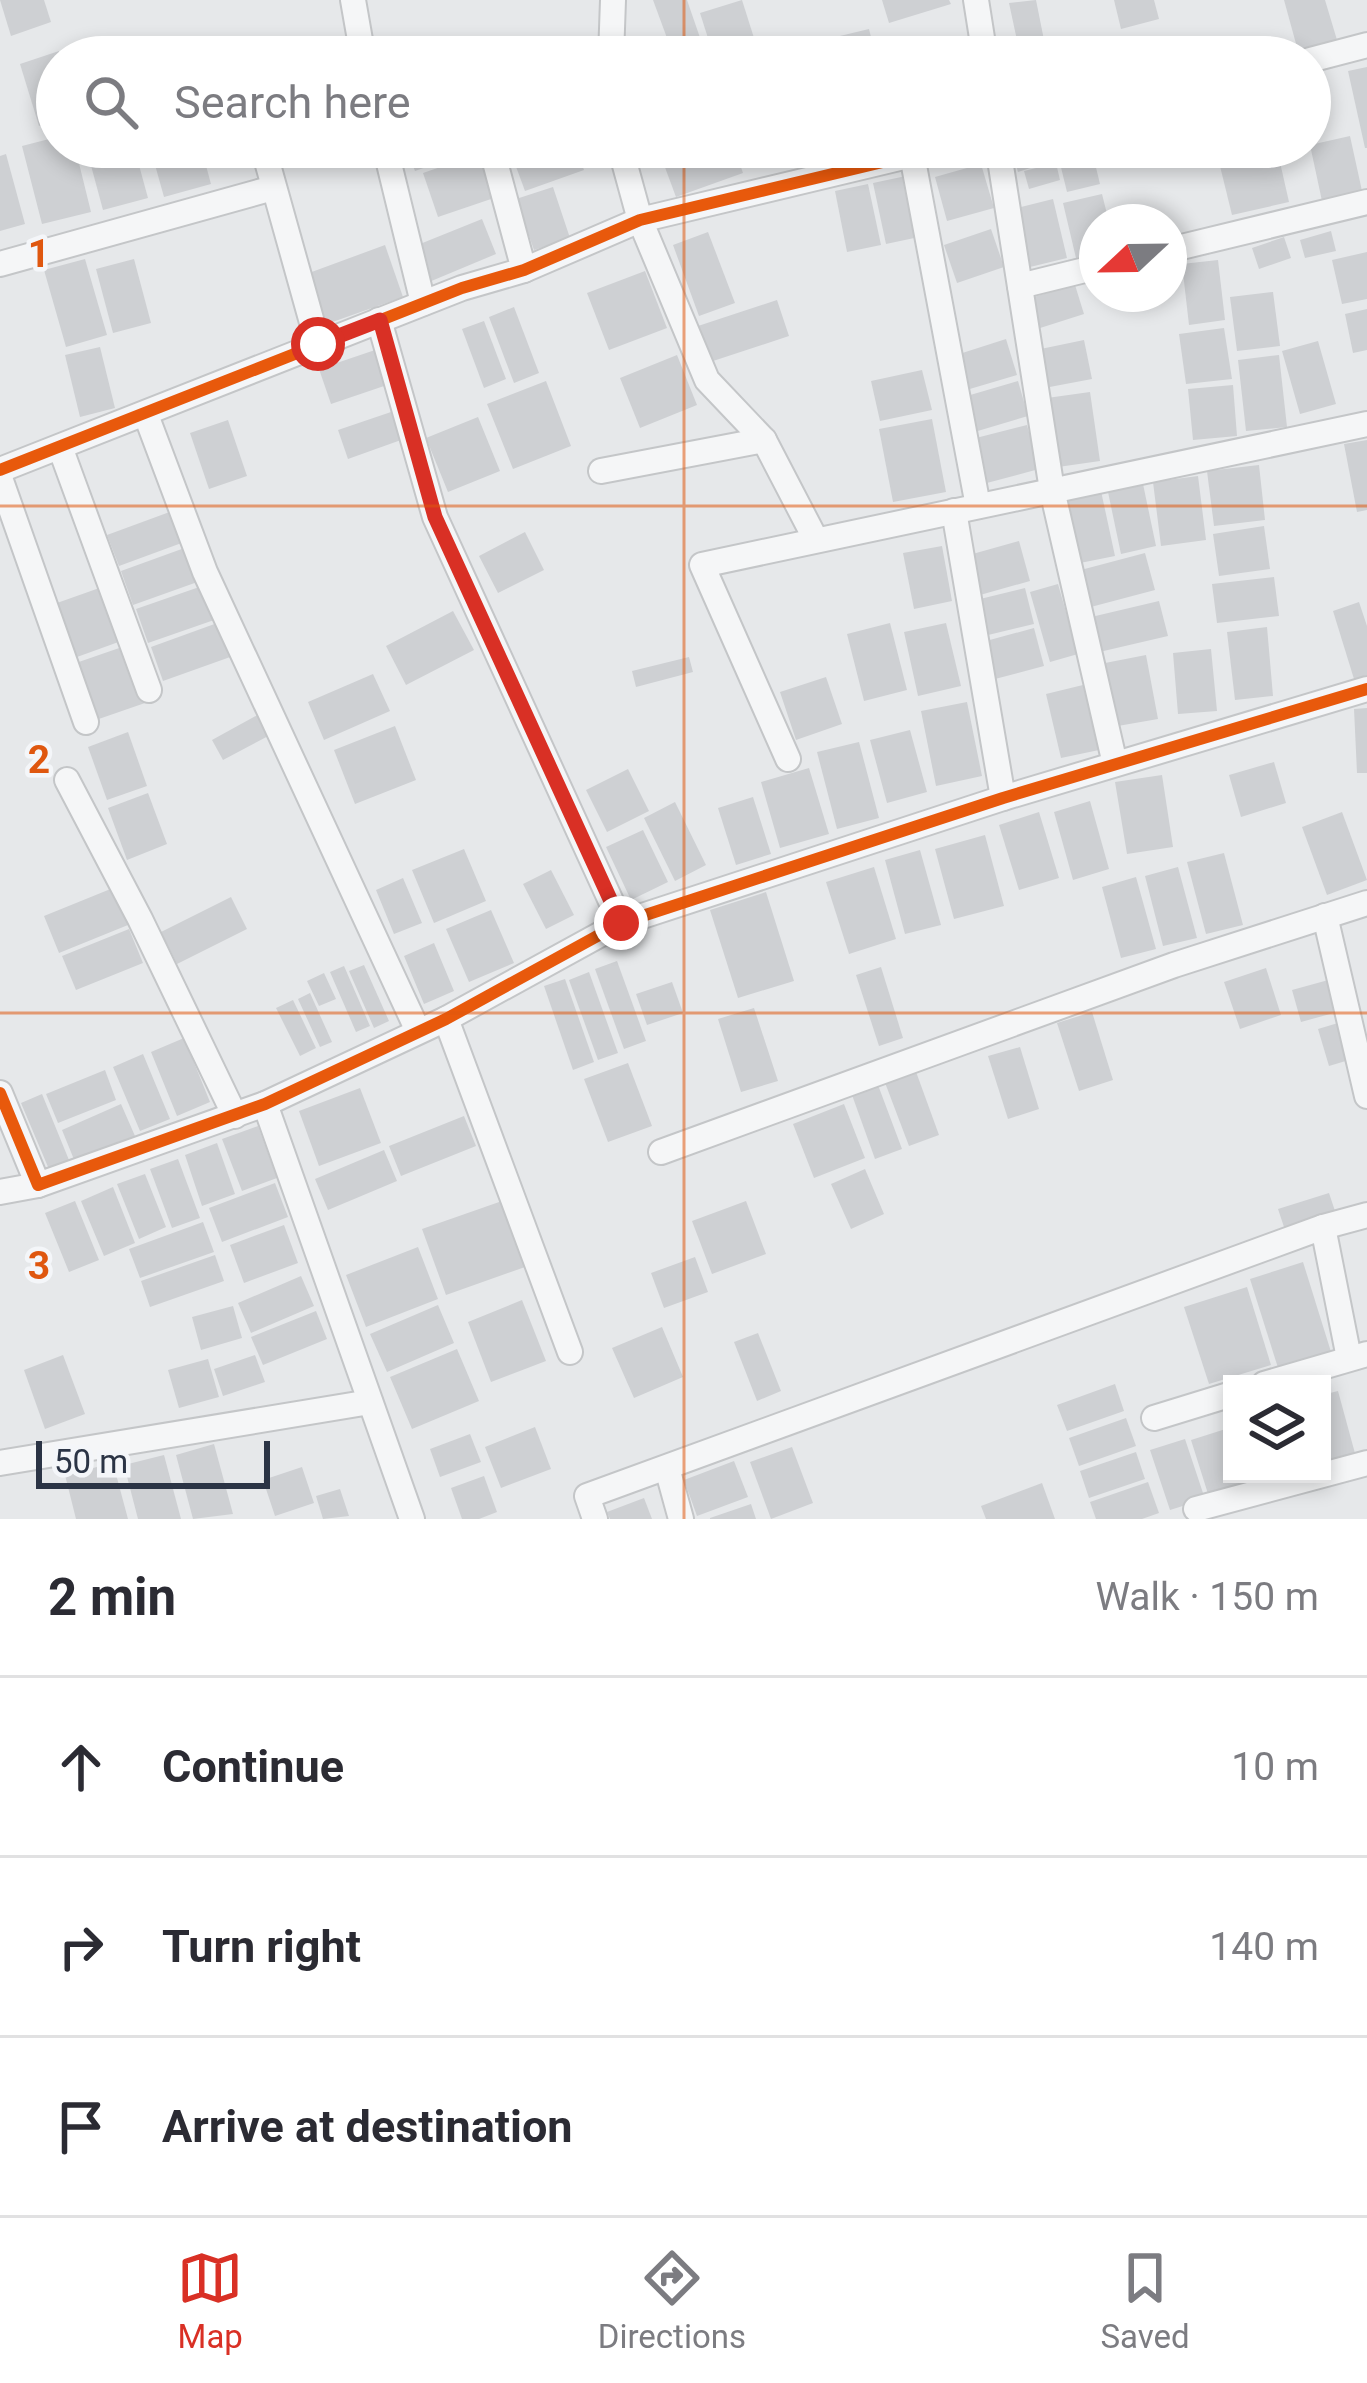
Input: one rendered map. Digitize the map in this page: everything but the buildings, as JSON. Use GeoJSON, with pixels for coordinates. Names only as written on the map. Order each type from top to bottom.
{"type":"FeatureCollection","features":[{"type":"Feature","properties":{"kind":"street"},"geometry":{"type":"LineString","coordinates":[[353,0],[359,36]]}},
{"type":"Feature","properties":{"kind":"street"},"geometry":{"type":"LineString","coordinates":[[612,36],[613,0]]}},
{"type":"Feature","properties":{"kind":"street"},"geometry":{"type":"LineString","coordinates":[[976,0],[982,36]]}},
{"type":"Feature","properties":{"kind":"street"},"geometry":{"type":"LineString","coordinates":[[1331,54],[1367,45]]}},
{"type":"Feature","properties":{"kind":"street"},"geometry":{"type":"LineString","coordinates":[[268,168],[318,344]]}},
{"type":"Feature","properties":{"kind":"street"},"geometry":{"type":"LineString","coordinates":[[390,168],[423,303]]}},
{"type":"Feature","properties":{"kind":"street"},"geometry":{"type":"LineString","coordinates":[[497,168],[524,270]]}},
{"type":"Feature","properties":{"kind":"street"},"geometry":{"type":"LineString","coordinates":[[626,168],[640,220],[707,380],[764,440],[816,540]]}},
{"type":"Feature","properties":{"kind":"street"},"geometry":{"type":"LineString","coordinates":[[86,722],[0,474],[423,303],[524,270],[640,220],[858,168]]}},
{"type":"Feature","properties":{"kind":"street"},"geometry":{"type":"LineString","coordinates":[[914,168],[966,509],[1003,798]]}},
{"type":"Feature","properties":{"kind":"street"},"geometry":{"type":"LineString","coordinates":[[1001,168],[1052,490],[1115,764]]}},
{"type":"Feature","properties":{"kind":"street"},"geometry":{"type":"LineString","coordinates":[[0,263],[273,188]]}},
{"type":"Feature","properties":{"kind":"street"},"geometry":{"type":"LineString","coordinates":[[1187,246],[1367,202]]}},
{"type":"Feature","properties":{"kind":"street"},"geometry":{"type":"LineString","coordinates":[[1020,286],[1079,271]]}},
{"type":"Feature","properties":{"kind":"street"},"geometry":{"type":"LineString","coordinates":[[380,320],[435,517],[621,923]]}},
{"type":"Feature","properties":{"kind":"street"},"geometry":{"type":"LineString","coordinates":[[146,415],[205,572],[418,1030]]}},
{"type":"Feature","properties":{"kind":"street"},"geometry":{"type":"LineString","coordinates":[[788,759],[702,565],[1367,424]]}},
{"type":"Feature","properties":{"kind":"street"},"geometry":{"type":"LineString","coordinates":[[601,471],[764,440]]}},
{"type":"Feature","properties":{"kind":"street"},"geometry":{"type":"LineString","coordinates":[[61,447],[149,690]]}},
{"type":"Feature","properties":{"kind":"street"},"geometry":{"type":"LineString","coordinates":[[0,1192],[38,1185],[265,1104],[446,1019],[621,923],[1003,798],[1367,689]]}},
{"type":"Feature","properties":{"kind":"street"},"geometry":{"type":"LineString","coordinates":[[67,780],[235,1116]]}},
{"type":"Feature","properties":{"kind":"street"},"geometry":{"type":"LineString","coordinates":[[661,1153],[1174,965],[1367,903]]}},
{"type":"Feature","properties":{"kind":"street"},"geometry":{"type":"LineString","coordinates":[[1325,916],[1367,1096]]}},
{"type":"Feature","properties":{"kind":"street"},"geometry":{"type":"LineString","coordinates":[[446,1019],[570,1352]]}},
{"type":"Feature","properties":{"kind":"street"},"geometry":{"type":"LineString","coordinates":[[0,1093],[38,1185]]}},
{"type":"Feature","properties":{"kind":"street"},"geometry":{"type":"LineString","coordinates":[[265,1104],[412,1519]]}},
{"type":"Feature","properties":{"kind":"street"},"geometry":{"type":"LineString","coordinates":[[595,1519],[587,1496],[1323,1227],[1367,1215]]}},
{"type":"Feature","properties":{"kind":"street"},"geometry":{"type":"LineString","coordinates":[[1294,1375],[1358,1356],[1323,1227]]}},
{"type":"Feature","properties":{"kind":"street"},"geometry":{"type":"LineString","coordinates":[[1154,1418],[1223,1397]]}},
{"type":"Feature","properties":{"kind":"street"},"geometry":{"type":"LineString","coordinates":[[0,1463],[370,1402]]}},
{"type":"Feature","properties":{"kind":"street"},"geometry":{"type":"LineString","coordinates":[[1196,1509],[1367,1462]]}},
{"type":"Feature","properties":{"kind":"street"},"geometry":{"type":"LineString","coordinates":[[667,1468],[682,1519]]}},
{"type":"Feature","properties":{"kind":"cycle path"},"geometry":{"type":"LineString","coordinates":[[0,470],[462,288],[524,270],[640,220],[858,168]]}},
{"type":"Feature","properties":{"kind":"cycle path"},"geometry":{"type":"LineString","coordinates":[[0,1093],[38,1185],[265,1104],[446,1019],[621,923],[1003,798],[1367,689]]}},
{"type":"Feature","properties":{"kind":"route"},"geometry":{"type":"LineString","coordinates":[[318,344],[380,320],[435,517],[621,923]]}}]}
